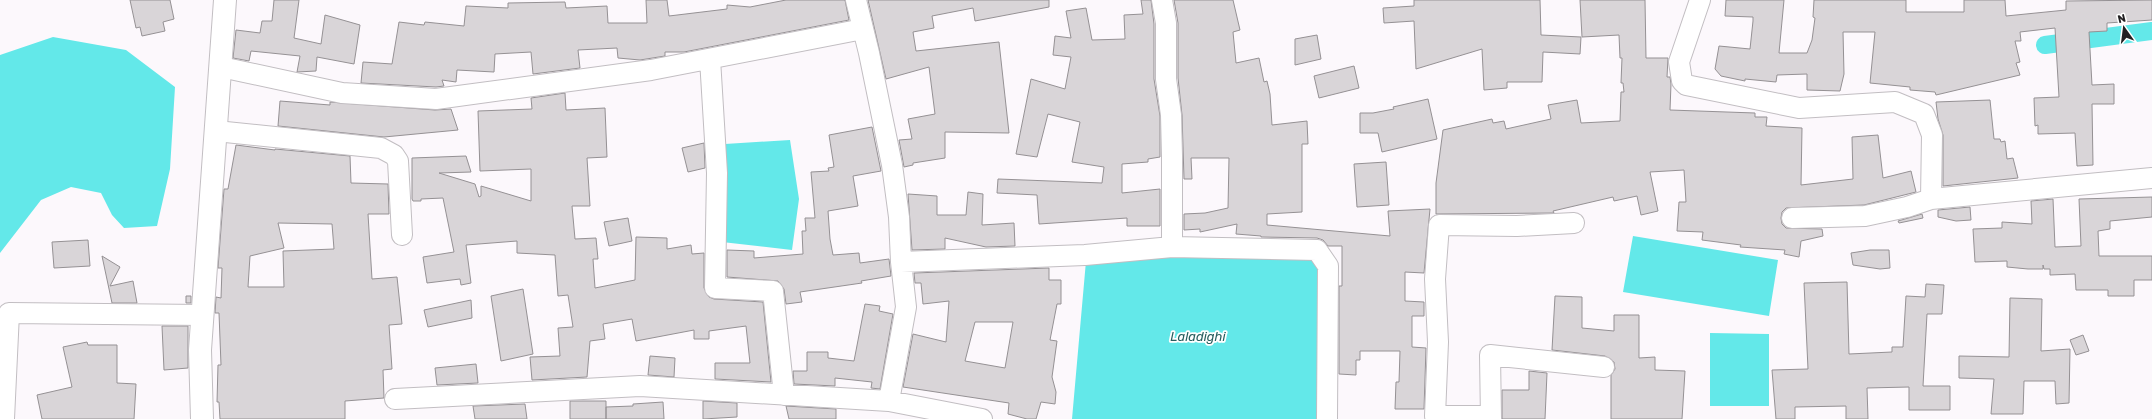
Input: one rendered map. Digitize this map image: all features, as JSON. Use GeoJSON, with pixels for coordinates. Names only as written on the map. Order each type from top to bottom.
{"type":"FeatureCollection","features":[{"type":"Feature","properties":{"kind":"street"},"geometry":{"type":"LineString","coordinates":[[202,419],[200,350],[225,0]]}},
{"type":"Feature","properties":{"kind":"street"},"geometry":{"type":"LineString","coordinates":[[856,0],[892,165],[900,217],[901,262],[906,307],[889,401]]}},
{"type":"Feature","properties":{"kind":"street"},"geometry":{"type":"LineString","coordinates":[[1162,0],[1166,23],[1166,79],[1172,135],[1172,247]]}},
{"type":"Feature","properties":{"kind":"street"},"geometry":{"type":"LineString","coordinates":[[1700,0],[1679,62],[1682,81],[1686,85],[1799,108],[1895,102],[1924,114],[1932,135],[1931,199]]}},
{"type":"Feature","properties":{"kind":"street"},"geometry":{"type":"LineString","coordinates":[[221,67],[342,93],[436,99],[651,70],[863,29]]}},
{"type":"Feature","properties":{"kind":"street"},"geometry":{"type":"LineString","coordinates":[[710,59],[717,173],[716,288],[773,291],[784,395]]}},
{"type":"Feature","properties":{"kind":"street"},"geometry":{"type":"LineString","coordinates":[[216,131],[381,148],[389,152],[398,161],[402,235]]}},
{"type":"Feature","properties":{"kind":"street"},"geometry":{"type":"LineString","coordinates":[[1792,218],[1865,216],[1907,207],[1931,199],[2152,178]]}},
{"type":"Feature","properties":{"kind":"street"},"geometry":{"type":"LineString","coordinates":[[1574,223],[1439,225],[1435,279],[1438,342],[1435,416],[1491,417],[1490,354],[1604,367]]}},
{"type":"Feature","properties":{"kind":"street"},"geometry":{"type":"LineString","coordinates":[[901,262],[1085,255],[1172,247],[1317,250],[1328,266],[1327,419]]}},
{"type":"Feature","properties":{"kind":"street"},"geometry":{"type":"LineString","coordinates":[[4,419],[9,313],[203,315]]}},
{"type":"Feature","properties":{"kind":"street"},"geometry":{"type":"LineString","coordinates":[[395,399],[640,386],[889,401],[982,419]]}},
{"type":"Feature","properties":{"kind":"water"},"geometry":{"type":"Polygon","coordinates":[[[53,37],[126,50],[175,87],[170,169],[157,226],[124,228],[112,215],[101,193],[71,187],[41,200],[0,253],[0,55],[53,37]]]}},
{"type":"Feature","properties":{"kind":"water"},"geometry":{"type":"Polygon","coordinates":[[[790,140],[799,199],[792,250],[722,242],[725,144],[790,140]]]}},
{"type":"Feature","properties":{"kind":"water"},"geometry":{"type":"Polygon","coordinates":[[[1633,236],[1778,260],[1769,316],[1623,292],[1633,236]]]}},
{"type":"Feature","properties":{"kind":"water","name":"Laladighi"},"geometry":{"type":"Polygon","coordinates":[[[1175,253],[1312,256],[1324,269],[1320,419],[1072,419],[1086,261],[1175,253]]]}},
{"type":"Feature","properties":{"kind":"water"},"geometry":{"type":"Polygon","coordinates":[[[1710,333],[1769,334],[1769,406],[1710,406],[1710,333]]]}},
{"type":"Feature","properties":{"kind":"building"},"geometry":{"type":"Polygon","coordinates":[[[130,0],[170,0],[174,19],[163,22],[165,31],[142,36],[140,27],[136,28],[130,0]]]}},
{"type":"Feature","properties":{"kind":"building"},"geometry":{"type":"Polygon","coordinates":[[[274,0],[299,0],[294,38],[321,44],[325,15],[360,25],[354,64],[317,57],[316,71],[297,72],[300,56],[251,51],[249,61],[233,58],[236,30],[260,33],[262,21],[272,21],[274,0]]]}},
{"type":"Feature","properties":{"kind":"building"},"geometry":{"type":"Polygon","coordinates":[[[646,0],[667,0],[669,16],[727,9],[727,5],[750,7],[786,0],[845,0],[849,20],[684,52],[665,52],[665,56],[640,60],[618,58],[617,48],[578,50],[580,68],[533,74],[531,52],[495,54],[494,72],[457,70],[456,82],[442,80],[444,86],[436,87],[361,83],[363,62],[392,64],[399,22],[424,25],[425,22],[464,26],[466,6],[508,8],[508,3],[565,2],[566,8],[607,6],[608,23],[647,23],[646,0]]]}},
{"type":"Feature","properties":{"kind":"building"},"geometry":{"type":"Polygon","coordinates":[[[868,0],[1049,0],[1049,7],[975,21],[973,8],[932,16],[934,28],[913,32],[916,51],[999,42],[1009,133],[945,132],[945,158],[913,163],[913,165],[904,167],[899,140],[912,139],[908,119],[935,114],[929,67],[886,79],[868,0]]]}},
{"type":"Feature","properties":{"kind":"building"},"geometry":{"type":"Polygon","coordinates":[[[1141,0],[1151,0],[1154,24],[1154,79],[1160,116],[1160,157],[1148,159],[1148,162],[1122,164],[1122,193],[1160,189],[1160,226],[1127,226],[1127,218],[1039,224],[1037,195],[997,193],[998,179],[1102,183],[1104,167],[1072,162],[1080,122],[1048,114],[1037,157],[1016,154],[1031,79],[1065,89],[1071,57],[1053,55],[1055,36],[1071,38],[1066,11],[1086,8],[1092,40],[1125,39],[1124,15],[1143,14],[1141,0]]]}},
{"type":"Feature","properties":{"kind":"building"},"geometry":{"type":"Polygon","coordinates":[[[1174,0],[1233,0],[1240,30],[1233,32],[1236,63],[1259,58],[1264,82],[1267,81],[1270,94],[1272,125],[1307,121],[1308,144],[1302,144],[1302,212],[1267,214],[1267,225],[1390,236],[1388,211],[1430,209],[1424,273],[1405,272],[1405,301],[1424,302],[1424,316],[1412,316],[1412,347],[1426,348],[1424,409],[1395,409],[1396,382],[1399,382],[1400,351],[1360,351],[1360,360],[1356,360],[1356,375],[1339,374],[1339,286],[1342,286],[1342,246],[1328,246],[1323,240],[1317,238],[1261,237],[1236,234],[1237,224],[1200,232],[1200,229],[1184,230],[1184,214],[1205,213],[1228,208],[1229,158],[1191,158],[1192,179],[1184,179],[1182,115],[1178,78],[1178,23],[1174,0]]]}},
{"type":"Feature","properties":{"kind":"building"},"geometry":{"type":"Polygon","coordinates":[[[1414,0],[1540,0],[1541,35],[1581,37],[1580,54],[1543,52],[1542,82],[1507,82],[1507,88],[1484,90],[1482,49],[1416,69],[1414,21],[1384,23],[1383,8],[1414,6],[1414,0]]]}},
{"type":"Feature","properties":{"kind":"building"},"geometry":{"type":"Polygon","coordinates":[[[1580,0],[1645,0],[1646,58],[1668,58],[1667,77],[1670,77],[1671,84],[1670,110],[1755,113],[1755,117],[1767,117],[1766,126],[1802,128],[1801,185],[1853,179],[1852,137],[1878,135],[1883,178],[1911,171],[1916,192],[1864,205],[1786,208],[1782,212],[1781,218],[1782,224],[1786,228],[1822,229],[1823,236],[1801,241],[1799,257],[1784,254],[1785,250],[1740,247],[1741,245],[1702,240],[1703,232],[1677,231],[1679,202],[1686,202],[1684,170],[1650,172],[1658,211],[1641,215],[1637,196],[1614,201],[1613,197],[1553,211],[1554,213],[1436,214],[1436,183],[1443,130],[1492,119],[1493,123],[1504,121],[1506,129],[1551,119],[1548,105],[1577,100],[1581,123],[1620,121],[1621,92],[1624,92],[1623,83],[1621,83],[1622,58],[1620,58],[1619,35],[1582,37],[1580,0]]]}},
{"type":"Feature","properties":{"kind":"building"},"geometry":{"type":"Polygon","coordinates":[[[1726,0],[1784,0],[1779,53],[1807,53],[1812,40],[1815,18],[1813,17],[1814,0],[1906,0],[1906,12],[1964,12],[1964,0],[2005,0],[2006,16],[2066,10],[2066,1],[2152,0],[2152,20],[2107,23],[2107,31],[2089,32],[2092,85],[2114,84],[2114,104],[2092,104],[2093,165],[2077,166],[2075,133],[2038,134],[2038,125],[2035,126],[2034,98],[2059,97],[2055,28],[2020,32],[2021,41],[2015,41],[2020,62],[2016,63],[2020,75],[1936,95],[1935,92],[1910,90],[1910,87],[1870,83],[1875,32],[1843,32],[1844,74],[1840,91],[1807,90],[1807,74],[1777,75],[1776,82],[1745,79],[1745,81],[1721,76],[1715,69],[1719,46],[1750,49],[1753,21],[1753,17],[1725,16],[1726,0]]]}},
{"type":"Feature","properties":{"kind":"building"},"geometry":{"type":"Polygon","coordinates":[[[1317,35],[1321,59],[1295,65],[1295,39],[1317,35]]]}},
{"type":"Feature","properties":{"kind":"building"},"geometry":{"type":"Polygon","coordinates":[[[1354,66],[1359,88],[1319,98],[1314,76],[1354,66]]]}},
{"type":"Feature","properties":{"kind":"building"},"geometry":{"type":"Polygon","coordinates":[[[565,93],[566,110],[605,108],[607,157],[587,158],[590,206],[572,206],[575,239],[596,238],[598,259],[593,259],[595,288],[635,280],[636,237],[667,238],[667,249],[691,245],[692,254],[704,253],[704,288],[709,297],[714,299],[763,302],[771,382],[715,379],[715,363],[750,363],[746,326],[709,331],[709,339],[694,339],[694,330],[636,341],[632,319],[603,324],[605,339],[590,341],[587,377],[532,380],[530,357],[560,356],[558,328],[573,327],[568,295],[558,296],[555,255],[517,253],[517,241],[466,245],[471,283],[461,285],[460,279],[427,283],[423,257],[454,252],[443,198],[421,199],[421,201],[413,201],[412,199],[412,158],[466,156],[471,172],[439,173],[475,184],[479,197],[481,196],[481,186],[531,201],[531,169],[480,171],[478,111],[532,109],[531,98],[565,93]]]}},
{"type":"Feature","properties":{"kind":"building"},"geometry":{"type":"Polygon","coordinates":[[[1428,99],[1437,139],[1382,152],[1378,133],[1360,133],[1360,113],[1373,113],[1394,109],[1393,107],[1428,99]]]}},
{"type":"Feature","properties":{"kind":"building"},"geometry":{"type":"Polygon","coordinates":[[[1990,100],[1994,139],[2000,139],[2001,142],[2005,141],[2007,159],[2013,158],[2018,178],[1943,186],[1943,135],[1938,119],[1936,102],[1990,100]]]}},
{"type":"Feature","properties":{"kind":"building"},"geometry":{"type":"Polygon","coordinates":[[[280,101],[330,105],[330,102],[435,110],[451,109],[458,130],[384,137],[278,126],[280,101]]]}},
{"type":"Feature","properties":{"kind":"building"},"geometry":{"type":"Polygon","coordinates":[[[872,127],[881,171],[853,176],[858,206],[828,211],[830,239],[833,255],[859,253],[860,263],[889,259],[891,276],[861,281],[862,283],[800,292],[802,302],[786,304],[784,289],[778,281],[727,277],[727,250],[754,251],[754,258],[803,254],[802,231],[806,231],[805,218],[815,218],[811,172],[829,171],[828,168],[834,167],[829,135],[872,127]]]}},
{"type":"Feature","properties":{"kind":"building"},"geometry":{"type":"Polygon","coordinates":[[[704,143],[705,168],[688,172],[682,148],[704,143]]]}},
{"type":"Feature","properties":{"kind":"building"},"geometry":{"type":"Polygon","coordinates":[[[236,145],[275,150],[350,156],[351,183],[388,184],[389,214],[368,214],[372,279],[397,277],[402,324],[389,325],[392,369],[383,370],[384,398],[345,401],[345,419],[220,419],[219,402],[217,402],[218,365],[221,365],[219,313],[215,313],[216,297],[221,298],[222,268],[218,268],[224,189],[228,189],[236,145]],[[278,223],[284,248],[250,256],[248,287],[284,287],[283,251],[334,249],[332,224],[278,223]]]}},
{"type":"Feature","properties":{"kind":"building"},"geometry":{"type":"Polygon","coordinates":[[[1386,162],[1389,205],[1357,207],[1354,164],[1386,162]]]}},
{"type":"Feature","properties":{"kind":"building"},"geometry":{"type":"Polygon","coordinates":[[[968,192],[983,194],[982,225],[1014,223],[1015,246],[986,247],[945,238],[945,249],[912,250],[908,194],[937,196],[937,215],[966,215],[968,192]]]}},
{"type":"Feature","properties":{"kind":"building"},"geometry":{"type":"Polygon","coordinates":[[[2152,197],[2152,217],[2110,221],[2110,229],[2098,231],[2099,256],[2152,256],[2152,280],[2134,280],[2134,296],[2108,296],[2108,290],[2076,290],[2075,274],[2050,275],[2050,269],[2044,269],[2043,265],[2043,269],[2028,269],[2007,267],[2007,261],[1975,262],[1973,229],[2002,228],[2002,222],[2032,224],[2031,201],[2053,199],[2055,247],[2081,246],[2079,199],[2152,197]]]}},
{"type":"Feature","properties":{"kind":"building"},"geometry":{"type":"Polygon","coordinates":[[[1970,207],[1971,220],[1956,221],[1938,217],[1938,210],[1970,207]]]}},
{"type":"Feature","properties":{"kind":"building"},"geometry":{"type":"Polygon","coordinates":[[[1922,214],[1923,218],[1899,223],[1898,221],[1922,214]]]}},
{"type":"Feature","properties":{"kind":"building"},"geometry":{"type":"Polygon","coordinates":[[[628,218],[632,241],[609,246],[604,222],[628,218]]]}},
{"type":"Feature","properties":{"kind":"building"},"geometry":{"type":"Polygon","coordinates":[[[88,240],[90,266],[54,268],[52,242],[88,240]]]}},
{"type":"Feature","properties":{"kind":"building"},"geometry":{"type":"Polygon","coordinates":[[[1870,250],[1889,250],[1890,268],[1880,269],[1853,265],[1851,253],[1870,250]]]}},
{"type":"Feature","properties":{"kind":"building"},"geometry":{"type":"Polygon","coordinates":[[[102,256],[120,267],[110,286],[133,281],[137,303],[112,303],[102,256]]]}},
{"type":"Feature","properties":{"kind":"building"},"geometry":{"type":"Polygon","coordinates":[[[1049,268],[1049,280],[1061,280],[1061,304],[1057,304],[1050,340],[1057,341],[1052,377],[1056,392],[1055,404],[1041,402],[1036,419],[1027,419],[1008,414],[1009,403],[903,387],[913,334],[946,342],[949,301],[923,304],[921,283],[915,283],[914,273],[1049,268]],[[975,322],[965,361],[1005,368],[1013,322],[975,322]]]}},
{"type":"Feature","properties":{"kind":"building"},"geometry":{"type":"Polygon","coordinates":[[[1847,282],[1849,354],[1892,352],[1892,347],[1903,347],[1906,296],[1925,297],[1926,284],[1944,285],[1942,314],[1927,314],[1923,386],[1950,386],[1950,410],[1909,410],[1909,387],[1867,388],[1868,419],[1846,419],[1846,406],[1795,407],[1795,419],[1776,419],[1772,370],[1808,369],[1804,283],[1847,282]]]}},
{"type":"Feature","properties":{"kind":"building"},"geometry":{"type":"Polygon","coordinates":[[[523,289],[533,354],[501,361],[491,296],[523,289]]]}},
{"type":"Feature","properties":{"kind":"building"},"geometry":{"type":"Polygon","coordinates":[[[186,296],[191,296],[191,303],[186,303],[186,296]]]}},
{"type":"Feature","properties":{"kind":"building"},"geometry":{"type":"Polygon","coordinates":[[[1555,296],[1582,297],[1582,328],[1614,331],[1614,315],[1639,315],[1639,358],[1655,357],[1655,370],[1685,371],[1682,419],[1611,419],[1611,375],[1615,369],[1614,362],[1605,356],[1552,350],[1555,296]]]}},
{"type":"Feature","properties":{"kind":"building"},"geometry":{"type":"Polygon","coordinates":[[[2010,298],[2042,299],[2041,351],[2070,349],[2069,403],[2056,404],[2055,381],[2024,381],[2023,414],[1991,414],[1994,379],[1959,378],[1959,356],[2009,357],[2010,298]]]}},
{"type":"Feature","properties":{"kind":"building"},"geometry":{"type":"Polygon","coordinates":[[[471,300],[472,318],[428,327],[424,310],[471,300]]]}},
{"type":"Feature","properties":{"kind":"building"},"geometry":{"type":"Polygon","coordinates":[[[865,304],[880,306],[879,311],[893,314],[880,389],[871,388],[872,382],[835,378],[835,386],[794,384],[793,371],[807,371],[807,352],[828,352],[828,358],[854,361],[865,304]]]}},
{"type":"Feature","properties":{"kind":"building"},"geometry":{"type":"Polygon","coordinates":[[[162,326],[188,326],[188,368],[164,370],[162,326]]]}},
{"type":"Feature","properties":{"kind":"building"},"geometry":{"type":"Polygon","coordinates":[[[2083,335],[2089,351],[2076,355],[2070,340],[2083,335]]]}},
{"type":"Feature","properties":{"kind":"building"},"geometry":{"type":"Polygon","coordinates":[[[87,342],[88,345],[117,345],[117,383],[136,384],[134,419],[42,419],[37,395],[72,387],[63,347],[87,342]]]}},
{"type":"Feature","properties":{"kind":"building"},"geometry":{"type":"Polygon","coordinates":[[[650,356],[675,358],[674,377],[648,375],[650,356]]]}},
{"type":"Feature","properties":{"kind":"building"},"geometry":{"type":"Polygon","coordinates":[[[476,364],[478,383],[437,385],[435,368],[476,364]]]}},
{"type":"Feature","properties":{"kind":"building"},"geometry":{"type":"Polygon","coordinates":[[[1529,371],[1547,373],[1545,419],[1502,419],[1502,390],[1529,390],[1529,371]]]}},
{"type":"Feature","properties":{"kind":"building"},"geometry":{"type":"Polygon","coordinates":[[[570,401],[606,401],[606,419],[570,419],[570,401]]]}},
{"type":"Feature","properties":{"kind":"building"},"geometry":{"type":"Polygon","coordinates":[[[703,401],[737,403],[737,417],[703,419],[703,401]]]}},
{"type":"Feature","properties":{"kind":"building"},"geometry":{"type":"Polygon","coordinates":[[[663,402],[664,419],[606,419],[606,407],[633,406],[633,404],[663,402]]]}},
{"type":"Feature","properties":{"kind":"building"},"geometry":{"type":"Polygon","coordinates":[[[525,404],[527,419],[475,419],[473,406],[525,404]]]}},
{"type":"Feature","properties":{"kind":"building"},"geometry":{"type":"Polygon","coordinates":[[[786,406],[836,409],[836,419],[789,419],[786,406]]]}},
{"type":"Feature","properties":{"kind":"waterway"},"geometry":{"type":"LineString","coordinates":[[2045,45],[2152,31]]}}]}
